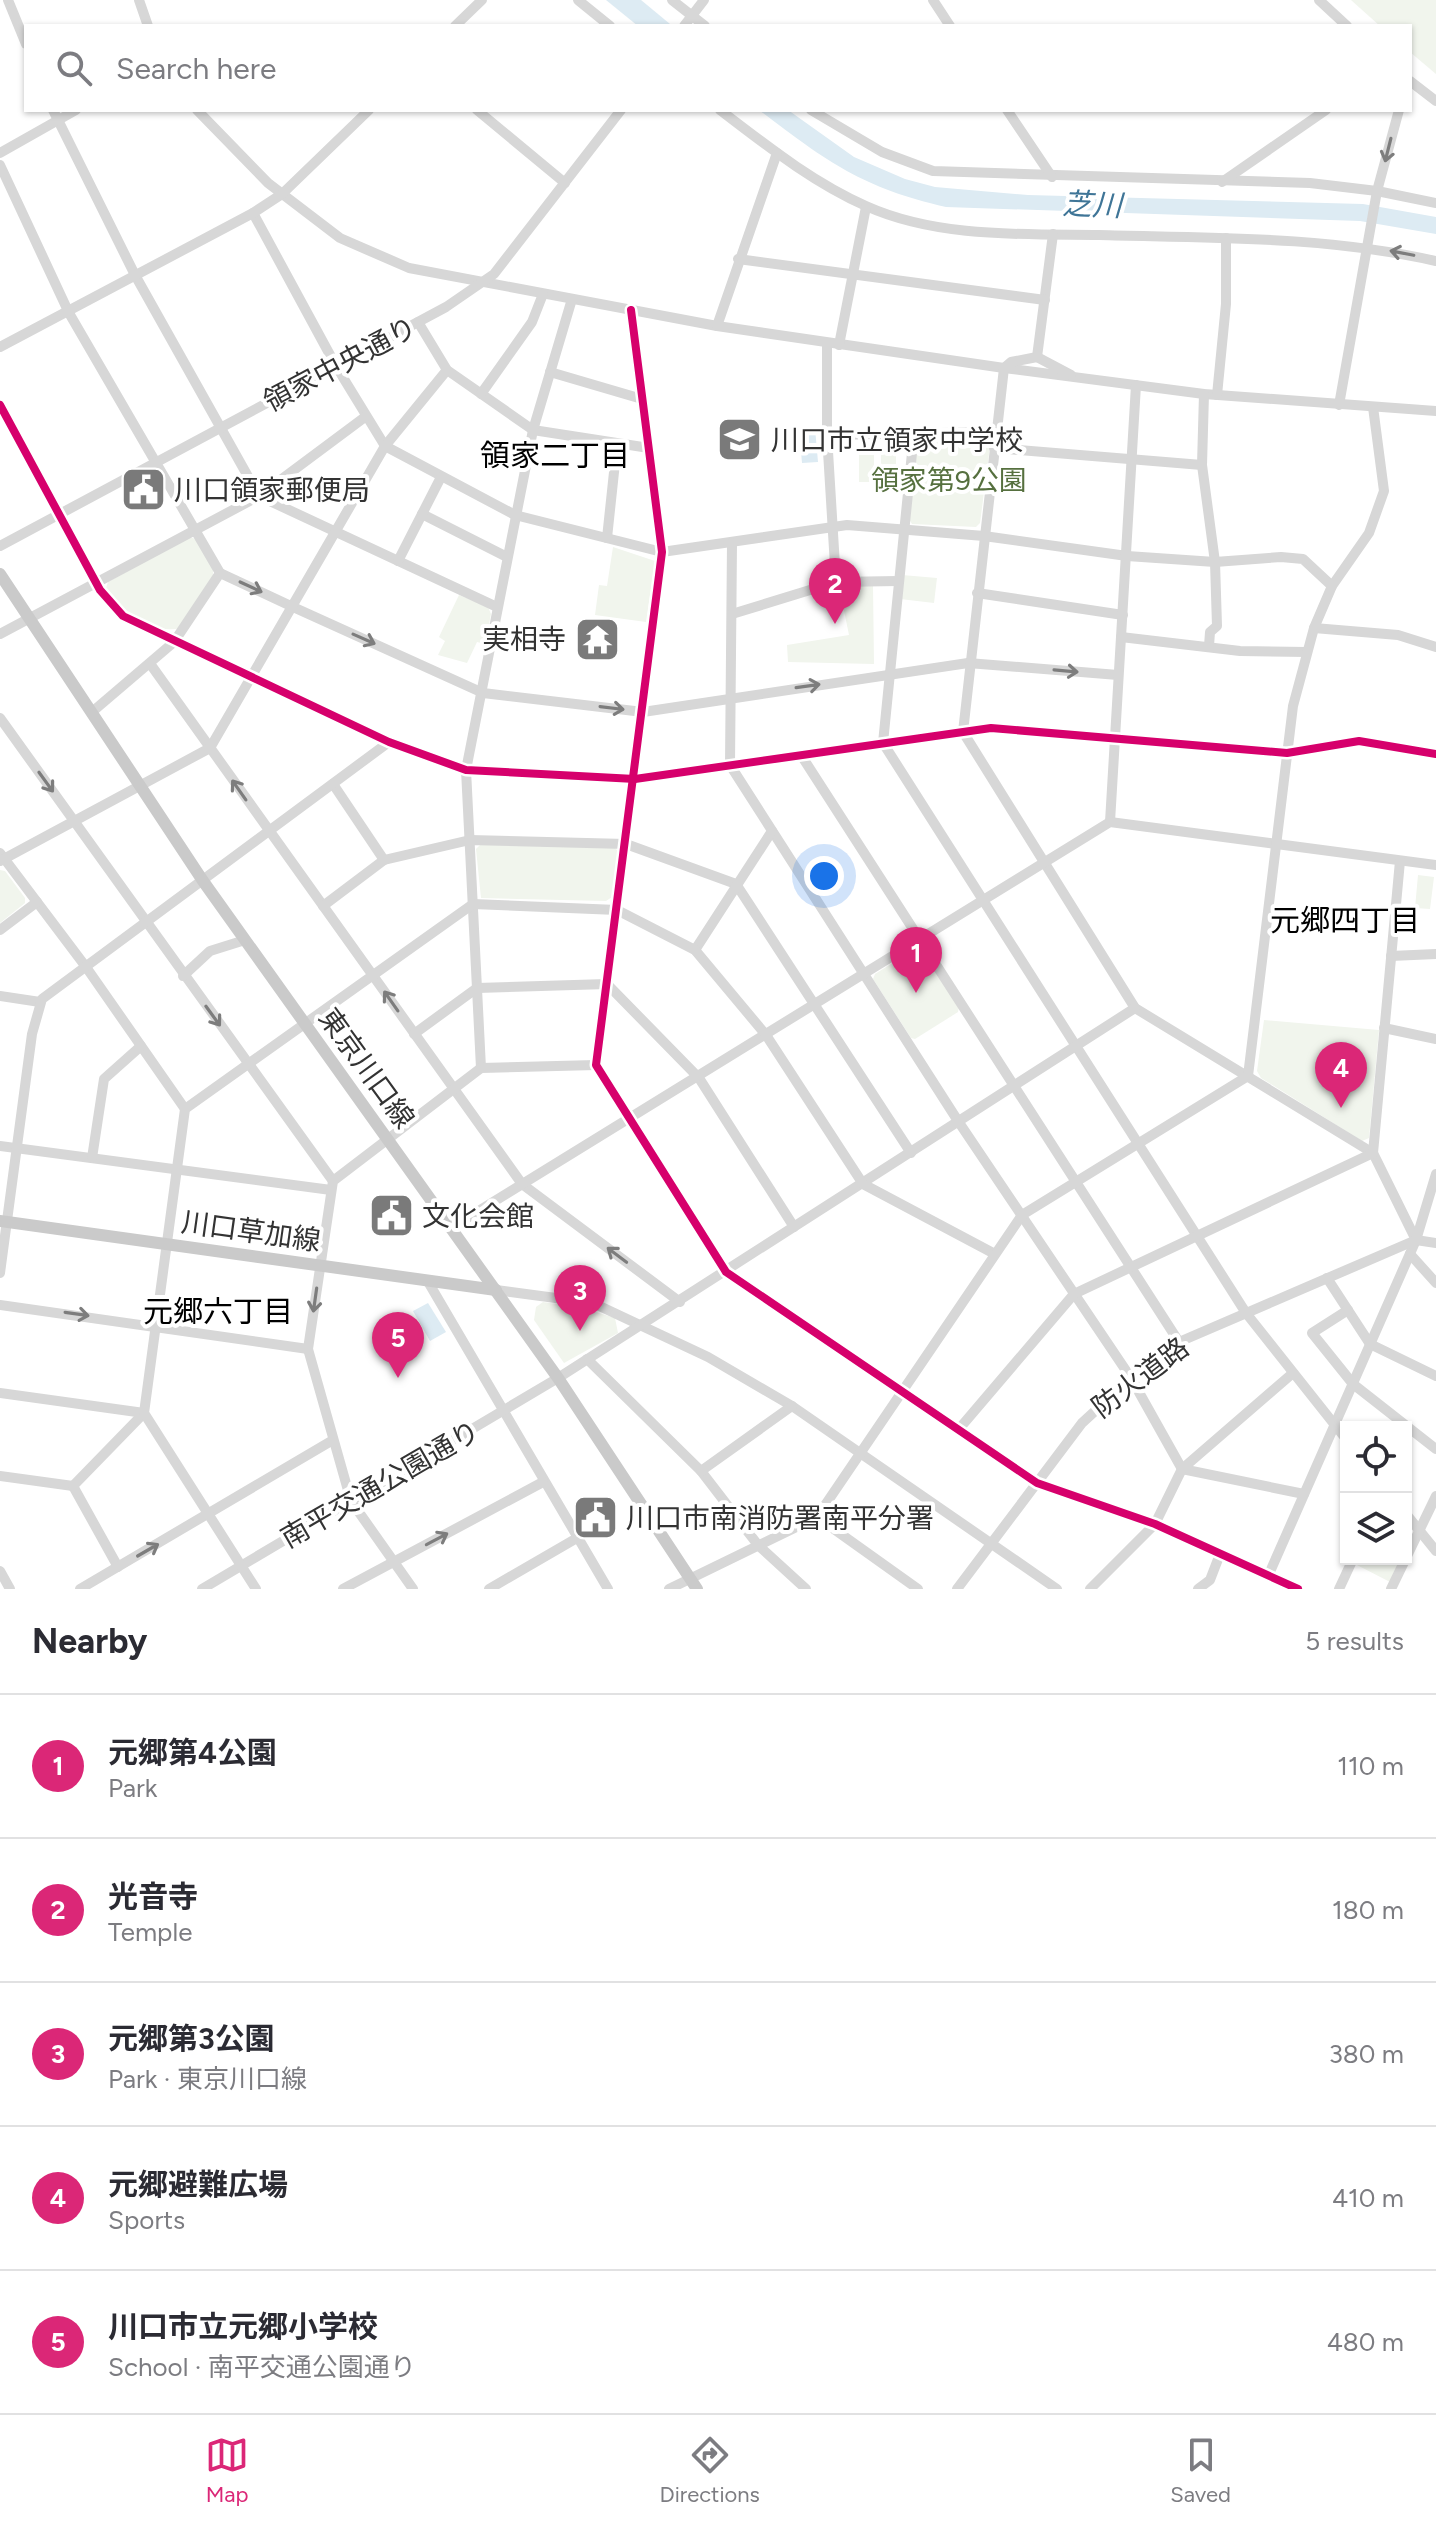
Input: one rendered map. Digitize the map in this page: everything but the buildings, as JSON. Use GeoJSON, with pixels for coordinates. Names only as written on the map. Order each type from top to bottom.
{"type":"FeatureCollection","features":[{"type":"Feature","properties":{"kind":"main road","name":"東京川口線"},"geometry":{"type":"LineString","coordinates":[[0,574],[203,881],[558,1378],[697,1589]]}},
{"type":"Feature","properties":{"kind":"main road","name":"川口草加線"},"geometry":{"type":"LineString","coordinates":[[3,1221],[496,1290]]}},
{"type":"Feature","properties":{"kind":"street"},"geometry":{"type":"LineString","coordinates":[[8,0],[24,39]]}},
{"type":"Feature","properties":{"kind":"street"},"geometry":{"type":"LineString","coordinates":[[139,0],[147,24]]}},
{"type":"Feature","properties":{"kind":"street"},"geometry":{"type":"LineString","coordinates":[[457,24],[482,0]]}},
{"type":"Feature","properties":{"kind":"street"},"geometry":{"type":"LineString","coordinates":[[578,0],[608,24]]}},
{"type":"Feature","properties":{"kind":"street"},"geometry":{"type":"LineString","coordinates":[[672,0],[688,21],[704,0]]}},
{"type":"Feature","properties":{"kind":"street"},"geometry":{"type":"LineString","coordinates":[[933,0],[949,24]]}},
{"type":"Feature","properties":{"kind":"street"},"geometry":{"type":"LineString","coordinates":[[1319,0],[1345,24]]}},
{"type":"Feature","properties":{"kind":"street"},"geometry":{"type":"LineString","coordinates":[[1412,83],[1436,101]]}},
{"type":"Feature","properties":{"kind":"street"},"geometry":{"type":"LineString","coordinates":[[199,112],[240,157],[340,238],[409,268],[717,326],[1004,368],[1204,394],[1436,411]]}},
{"type":"Feature","properties":{"kind":"street"},"geometry":{"type":"LineString","coordinates":[[0,347],[253,213],[282,194],[367,112]]}},
{"type":"Feature","properties":{"kind":"street"},"geometry":{"type":"LineString","coordinates":[[479,112],[565,183]]}},
{"type":"Feature","properties":{"kind":"street","name":"領家中央通り"},"geometry":{"type":"LineString","coordinates":[[0,546],[418,322],[483,283],[494,274],[619,112]]}},
{"type":"Feature","properties":{"kind":"street"},"geometry":{"type":"LineString","coordinates":[[723,112],[777,153],[866,207],[909,220],[956,229],[1053,234],[1368,243],[1436,261]]}},
{"type":"Feature","properties":{"kind":"street"},"geometry":{"type":"LineString","coordinates":[[814,112],[882,152],[933,171],[1310,183],[1436,203]]}},
{"type":"Feature","properties":{"kind":"street"},"geometry":{"type":"LineString","coordinates":[[1008,112],[1052,177]]}},
{"type":"Feature","properties":{"kind":"street"},"geometry":{"type":"LineString","coordinates":[[1222,182],[1323,112]]}},
{"type":"Feature","properties":{"kind":"street"},"geometry":{"type":"LineString","coordinates":[[1339,405],[1377,194],[1398,112]]}},
{"type":"Feature","properties":{"kind":"street"},"geometry":{"type":"LineString","coordinates":[[0,153],[55,115],[135,275],[259,496],[497,607]]}},
{"type":"Feature","properties":{"kind":"street"},"geometry":{"type":"LineString","coordinates":[[717,326],[777,153]]}},
{"type":"Feature","properties":{"kind":"street"},"geometry":{"type":"LineString","coordinates":[[0,165],[69,313],[220,573],[293,607],[483,693],[643,712],[968,663],[1118,675]]}},
{"type":"Feature","properties":{"kind":"street"},"geometry":{"type":"LineString","coordinates":[[839,345],[866,207]]}},
{"type":"Feature","properties":{"kind":"street"},"geometry":{"type":"LineString","coordinates":[[253,213],[336,366],[385,446],[515,515],[662,552],[834,525],[984,536],[1127,556],[1215,562],[1281,557],[1303,559],[1332,586]]}},
{"type":"Feature","properties":{"kind":"street"},"geometry":{"type":"LineString","coordinates":[[1037,357],[1053,234]]}},
{"type":"Feature","properties":{"kind":"street"},"geometry":{"type":"LineString","coordinates":[[1217,395],[1226,304],[1226,238]]}},
{"type":"Feature","properties":{"kind":"street"},"geometry":{"type":"LineString","coordinates":[[738,259],[1045,300]]}},
{"type":"Feature","properties":{"kind":"street"},"geometry":{"type":"LineString","coordinates":[[481,394],[532,322],[543,294]]}},
{"type":"Feature","properties":{"kind":"street"},"geometry":{"type":"LineString","coordinates":[[481,1068],[466,770],[533,430],[572,299]]}},
{"type":"Feature","properties":{"kind":"street"},"geometry":{"type":"LineString","coordinates":[[631,310],[662,552],[596,1065],[726,1272],[1037,1483],[1155,1524],[1298,1589]]}},
{"type":"Feature","properties":{"kind":"street"},"geometry":{"type":"LineString","coordinates":[[418,322],[447,370],[533,430],[649,448]]}},
{"type":"Feature","properties":{"kind":"street"},"geometry":{"type":"LineString","coordinates":[[827,343],[827,435],[836,582]]}},
{"type":"Feature","properties":{"kind":"street"},"geometry":{"type":"LineString","coordinates":[[1072,377],[1037,357],[1011,362],[1004,368],[968,663],[963,732],[1135,1008],[1373,1153]]}},
{"type":"Feature","properties":{"kind":"street"},"geometry":{"type":"LineString","coordinates":[[73,1486],[144,1413],[185,1109],[86,967],[1,857],[210,748],[385,446],[447,370]]}},
{"type":"Feature","properties":{"kind":"street"},"geometry":{"type":"LineString","coordinates":[[550,372],[642,399]]}},
{"type":"Feature","properties":{"kind":"street"},"geometry":{"type":"LineString","coordinates":[[1110,822],[1136,385]]}},
{"type":"Feature","properties":{"kind":"street"},"geometry":{"type":"LineString","coordinates":[[1204,394],[1201,413],[1202,465],[1215,562],[1217,626],[1210,632],[1209,646]]}},
{"type":"Feature","properties":{"kind":"street"},"geometry":{"type":"LineString","coordinates":[[0,405],[96,582],[123,616],[389,742],[466,770],[635,779],[991,728],[1287,753],[1359,741],[1436,754]]}},
{"type":"Feature","properties":{"kind":"street"},"geometry":{"type":"LineString","coordinates":[[1248,1076],[1293,706],[1314,628],[1332,586],[1369,533],[1384,491],[1373,407]]}},
{"type":"Feature","properties":{"kind":"street"},"geometry":{"type":"LineString","coordinates":[[0,634],[259,496],[365,417]]}},
{"type":"Feature","properties":{"kind":"street"},"geometry":{"type":"LineString","coordinates":[[827,435],[997,432]]}},
{"type":"Feature","properties":{"kind":"street"},"geometry":{"type":"LineString","coordinates":[[914,433],[883,743],[1246,1313],[1340,1431]]}},
{"type":"Feature","properties":{"kind":"street"},"geometry":{"type":"LineString","coordinates":[[607,538],[617,444]]}},
{"type":"Feature","properties":{"kind":"street"},"geometry":{"type":"LineString","coordinates":[[994,448],[1202,465]]}},
{"type":"Feature","properties":{"kind":"street"},"geometry":{"type":"LineString","coordinates":[[398,561],[441,477]]}},
{"type":"Feature","properties":{"kind":"street"},"geometry":{"type":"LineString","coordinates":[[422,514],[507,557]]}},
{"type":"Feature","properties":{"kind":"street"},"geometry":{"type":"LineString","coordinates":[[732,543],[730,765],[958,1121],[1131,1378],[1182,1469],[1304,1494]]}},
{"type":"Feature","properties":{"kind":"street"},"geometry":{"type":"LineString","coordinates":[[92,712],[151,665],[174,642],[220,573]]}},
{"type":"Feature","properties":{"kind":"street"},"geometry":{"type":"LineString","coordinates":[[732,614],[836,582],[898,581]]}},
{"type":"Feature","properties":{"kind":"street"},"geometry":{"type":"LineString","coordinates":[[977,593],[1123,615]]}},
{"type":"Feature","properties":{"kind":"street"},"geometry":{"type":"LineString","coordinates":[[1314,628],[1398,635],[1436,647]]}},
{"type":"Feature","properties":{"kind":"street"},"geometry":{"type":"LineString","coordinates":[[1121,637],[1240,651],[1307,652]]}},
{"type":"Feature","properties":{"kind":"street"},"geometry":{"type":"LineString","coordinates":[[151,665],[522,1184],[680,1302]]}},
{"type":"Feature","properties":{"kind":"street"},"geometry":{"type":"LineString","coordinates":[[0,718],[332,1185]]}},
{"type":"Feature","properties":{"kind":"street"},"geometry":{"type":"LineString","coordinates":[[0,1273],[3,1221],[40,1002],[389,742]]}},
{"type":"Feature","properties":{"kind":"street"},"geometry":{"type":"LineString","coordinates":[[801,755],[1179,1342]]}},
{"type":"Feature","properties":{"kind":"street"},"geometry":{"type":"LineString","coordinates":[[333,784],[384,860]]}},
{"type":"Feature","properties":{"kind":"street"},"geometry":{"type":"LineString","coordinates":[[451,1228],[1110,822],[1436,865]]}},
{"type":"Feature","properties":{"kind":"street"},"geometry":{"type":"LineString","coordinates":[[695,950],[772,831]]}},
{"type":"Feature","properties":{"kind":"street"},"geometry":{"type":"LineString","coordinates":[[323,906],[384,860],[470,840],[626,844],[736,884],[911,1153]]}},
{"type":"Feature","properties":{"kind":"street"},"geometry":{"type":"LineString","coordinates":[[1400,861],[1373,1153],[1416,1240]]}},
{"type":"Feature","properties":{"kind":"street"},"geometry":{"type":"LineString","coordinates":[[0,930],[37,902]]}},
{"type":"Feature","properties":{"kind":"street"},"geometry":{"type":"LineString","coordinates":[[185,1109],[473,904],[617,910],[695,950],[766,1035],[863,1184],[993,1253]]}},
{"type":"Feature","properties":{"kind":"street"},"geometry":{"type":"LineString","coordinates":[[183,976],[210,951],[245,940]]}},
{"type":"Feature","properties":{"kind":"street"},"geometry":{"type":"LineString","coordinates":[[1391,956],[1436,954]]}},
{"type":"Feature","properties":{"kind":"street"},"geometry":{"type":"LineString","coordinates":[[414,1034],[477,988],[607,984],[699,1078],[794,1227]]}},
{"type":"Feature","properties":{"kind":"street"},"geometry":{"type":"LineString","coordinates":[[0,996],[40,1002]]}},
{"type":"Feature","properties":{"kind":"street","name":"南平交通公園通り"},"geometry":{"type":"LineString","coordinates":[[202,1589],[558,1378],[1135,1008]]}},
{"type":"Feature","properties":{"kind":"street"},"geometry":{"type":"LineString","coordinates":[[1384,1028],[1436,1039]]}},
{"type":"Feature","properties":{"kind":"street"},"geometry":{"type":"LineString","coordinates":[[92,1158],[104,1079],[141,1046]]}},
{"type":"Feature","properties":{"kind":"street"},"geometry":{"type":"LineString","coordinates":[[413,1589],[351,1501],[308,1349],[332,1185],[387,1137],[481,1068],[596,1065]]}},
{"type":"Feature","properties":{"kind":"street"},"geometry":{"type":"LineString","coordinates":[[669,1589],[817,1517],[993,1253],[1022,1215],[1248,1076]]}},
{"type":"Feature","properties":{"kind":"street"},"geometry":{"type":"LineString","coordinates":[[0,1146],[177,1170],[332,1185]]}},
{"type":"Feature","properties":{"kind":"street"},"geometry":{"type":"LineString","coordinates":[[959,1429],[1074,1294],[1373,1153]]}},
{"type":"Feature","properties":{"kind":"street"},"geometry":{"type":"LineString","coordinates":[[1269,1574],[1416,1240],[1436,1174]]}},
{"type":"Feature","properties":{"kind":"street"},"geometry":{"type":"LineString","coordinates":[[1416,1240],[1436,1243]]}},
{"type":"Feature","properties":{"kind":"street","name":"防火道路"},"geometry":{"type":"LineString","coordinates":[[957,1589],[1082,1423],[1131,1378],[1179,1342],[1416,1240]]}},
{"type":"Feature","properties":{"kind":"street"},"geometry":{"type":"LineString","coordinates":[[1410,1254],[1436,1283]]}},
{"type":"Feature","properties":{"kind":"street"},"geometry":{"type":"LineString","coordinates":[[1327,1278],[1370,1344],[1436,1376]]}},
{"type":"Feature","properties":{"kind":"street"},"geometry":{"type":"LineString","coordinates":[[427,1280],[608,1589]]}},
{"type":"Feature","properties":{"kind":"street"},"geometry":{"type":"LineString","coordinates":[[496,1290],[593,1303],[643,1324],[741,1375],[860,1452],[1057,1589]]}},
{"type":"Feature","properties":{"kind":"street"},"geometry":{"type":"LineString","coordinates":[[0,1305],[308,1349]]}},
{"type":"Feature","properties":{"kind":"street"},"geometry":{"type":"LineString","coordinates":[[1348,1310],[1312,1333],[1353,1384],[1436,1449]]}},
{"type":"Feature","properties":{"kind":"street"},"geometry":{"type":"LineString","coordinates":[[587,1359],[701,1471],[758,1545],[806,1589]]}},
{"type":"Feature","properties":{"kind":"street"},"geometry":{"type":"LineString","coordinates":[[1090,1589],[1155,1524],[1182,1469],[1293,1373]]}},
{"type":"Feature","properties":{"kind":"street"},"geometry":{"type":"LineString","coordinates":[[0,1393],[144,1413],[256,1589]]}},
{"type":"Feature","properties":{"kind":"street"},"geometry":{"type":"LineString","coordinates":[[701,1471],[792,1406]]}},
{"type":"Feature","properties":{"kind":"street"},"geometry":{"type":"LineString","coordinates":[[80,1589],[333,1440]]}},
{"type":"Feature","properties":{"kind":"street"},"geometry":{"type":"LineString","coordinates":[[0,1476],[73,1486]]}},
{"type":"Feature","properties":{"kind":"street"},"geometry":{"type":"LineString","coordinates":[[343,1589],[543,1482]]}},
{"type":"Feature","properties":{"kind":"street"},"geometry":{"type":"LineString","coordinates":[[73,1486],[118,1567]]}},
{"type":"Feature","properties":{"kind":"street"},"geometry":{"type":"LineString","coordinates":[[1391,1589],[1436,1496]]}},
{"type":"Feature","properties":{"kind":"street"},"geometry":{"type":"LineString","coordinates":[[817,1517],[918,1589]]}},
{"type":"Feature","properties":{"kind":"street"},"geometry":{"type":"LineString","coordinates":[[1412,1521],[1436,1551]]}},
{"type":"Feature","properties":{"kind":"street"},"geometry":{"type":"LineString","coordinates":[[489,1589],[577,1538]]}},
{"type":"Feature","properties":{"kind":"street"},"geometry":{"type":"LineString","coordinates":[[1198,1589],[1210,1580],[1220,1554]]}},
{"type":"Feature","properties":{"kind":"street"},"geometry":{"type":"LineString","coordinates":[[1339,1589],[1350,1565]]}},
{"type":"Feature","properties":{"kind":"street"},"geometry":{"type":"LineString","coordinates":[[0,1571],[10,1589]]}},
{"type":"Feature","properties":{"kind":"green space"},"geometry":{"type":"Polygon","coordinates":[[[1351,0],[1436,0],[1436,74],[1412,54],[1412,24],[1378,24],[1351,0]]]}},
{"type":"Feature","properties":{"kind":"green space","name":"領家第9公園"},"geometry":{"type":"Polygon","coordinates":[[[987,435],[991,439],[980,523],[976,527],[912,524],[909,519],[916,442],[921,436],[987,435]]]}},
{"type":"Feature","properties":{"kind":"green space"},"geometry":{"type":"Polygon","coordinates":[[[859,449],[874,449],[874,482],[859,482],[859,449]]]}},
{"type":"Feature","properties":{"kind":"green space"},"geometry":{"type":"Polygon","coordinates":[[[881,449],[896,449],[896,482],[881,482],[881,449]]]}},
{"type":"Feature","properties":{"kind":"green space"},"geometry":{"type":"Polygon","coordinates":[[[189,537],[196,539],[213,569],[213,577],[181,628],[159,628],[139,619],[129,613],[106,588],[108,582],[189,537]]]}},
{"type":"Feature","properties":{"kind":"green space"},"geometry":{"type":"Polygon","coordinates":[[[613,547],[655,561],[646,622],[595,615],[599,585],[607,586],[613,547]]]}},
{"type":"Feature","properties":{"kind":"green space"},"geometry":{"type":"Polygon","coordinates":[[[902,575],[937,578],[934,603],[900,599],[902,575]]]}},
{"type":"Feature","properties":{"kind":"green space"},"geometry":{"type":"Polygon","coordinates":[[[873,585],[874,664],[788,662],[787,645],[849,635],[839,586],[873,585]]]}},
{"type":"Feature","properties":{"kind":"green space"},"geometry":{"type":"Polygon","coordinates":[[[459,595],[488,607],[491,614],[485,644],[477,642],[467,663],[438,655],[445,641],[439,637],[459,595]]]}},
{"type":"Feature","properties":{"kind":"green space"},"geometry":{"type":"Polygon","coordinates":[[[481,844],[615,848],[618,851],[612,897],[606,901],[481,898],[476,849],[481,844]]]}},
{"type":"Feature","properties":{"kind":"green space"},"geometry":{"type":"Polygon","coordinates":[[[0,870],[5,871],[25,898],[25,903],[0,923],[0,870]]]}},
{"type":"Feature","properties":{"kind":"green space"},"geometry":{"type":"Polygon","coordinates":[[[1418,875],[1434,877],[1430,909],[1415,908],[1418,875]]]}},
{"type":"Feature","properties":{"kind":"green space"},"geometry":{"type":"Polygon","coordinates":[[[915,949],[923,951],[959,1007],[958,1012],[915,1039],[911,1038],[873,979],[875,974],[915,949]]]}},
{"type":"Feature","properties":{"kind":"green space"},"geometry":{"type":"Polygon","coordinates":[[[1264,1020],[1379,1030],[1369,1138],[1362,1141],[1261,1078],[1257,1071],[1264,1020]]]}},
{"type":"Feature","properties":{"kind":"green space"},"geometry":{"type":"Polygon","coordinates":[[[543,1302],[583,1308],[615,1318],[618,1333],[564,1363],[534,1320],[536,1307],[543,1302]]]}},
{"type":"Feature","properties":{"kind":"green space"},"geometry":{"type":"Polygon","coordinates":[[[1357,1565],[1399,1565],[1390,1582],[1357,1565]]]}},
{"type":"Feature","properties":{"kind":"water"},"geometry":{"type":"Polygon","coordinates":[[[606,0],[641,0],[670,24],[636,24],[606,0]]]}},
{"type":"Feature","properties":{"kind":"water","name":"芝川"},"geometry":{"type":"Polygon","coordinates":[[[762,112],[791,112],[854,157],[905,179],[935,187],[1028,195],[1363,204],[1436,217],[1436,234],[1360,221],[946,207],[868,181],[805,144],[762,112]]]}},
{"type":"Feature","properties":{"kind":"water"},"geometry":{"type":"Polygon","coordinates":[[[815,428],[818,462],[802,463],[799,429],[815,428]]]}},
{"type":"Feature","properties":{"kind":"water"},"geometry":{"type":"Polygon","coordinates":[[[428,1303],[446,1332],[430,1341],[413,1311],[428,1303]]]}},
{"type":"Feature","properties":{"kind":"cycle path"},"geometry":{"type":"LineString","coordinates":[[631,310],[662,552],[596,1065],[726,1272],[1037,1483],[1155,1524],[1298,1589]]}},
{"type":"Feature","properties":{"kind":"cycle path"},"geometry":{"type":"LineString","coordinates":[[0,405],[100,590],[123,616],[389,742],[466,770],[635,779],[991,728],[1287,753],[1359,741],[1436,754]]}},
{"type":"Feature","properties":{"kind":"place","name":"川口市立領家中学校"},"geometry":{"type":"Point","coordinates":[740,440]}},
{"type":"Feature","properties":{"kind":"place","name":"川口領家郵便局"},"geometry":{"type":"Point","coordinates":[143,490]}},
{"type":"Feature","properties":{"kind":"place","name":"光音寺"},"geometry":{"type":"Point","coordinates":[835,624]}},
{"type":"Feature","properties":{"kind":"place","name":"実相寺"},"geometry":{"type":"Point","coordinates":[597,639]}},
{"type":"Feature","properties":{"kind":"place","name":"元郷第4公園"},"geometry":{"type":"Point","coordinates":[916,993]}},
{"type":"Feature","properties":{"kind":"place","name":"元郷避難広場"},"geometry":{"type":"Point","coordinates":[1341,1108]}},
{"type":"Feature","properties":{"kind":"place","name":"文化会館"},"geometry":{"type":"Point","coordinates":[391,1216]}},
{"type":"Feature","properties":{"kind":"place","name":"元郷第3公園"},"geometry":{"type":"Point","coordinates":[580,1331]}},
{"type":"Feature","properties":{"kind":"place","name":"川口市立元郷小学校"},"geometry":{"type":"Point","coordinates":[398,1378]}},
{"type":"Feature","properties":{"kind":"place","name":"川口市南消防署南平分署"},"geometry":{"type":"Point","coordinates":[595,1518]}},
{"type":"Feature","properties":{"kind":"district","name":"領家二丁目"},"geometry":{"type":"Point","coordinates":[555,456]}},
{"type":"Feature","properties":{"kind":"district","name":"元郷四丁目"},"geometry":{"type":"Point","coordinates":[1345,921]}},
{"type":"Feature","properties":{"kind":"district","name":"元郷六丁目"},"geometry":{"type":"Point","coordinates":[218,1312]}}]}
